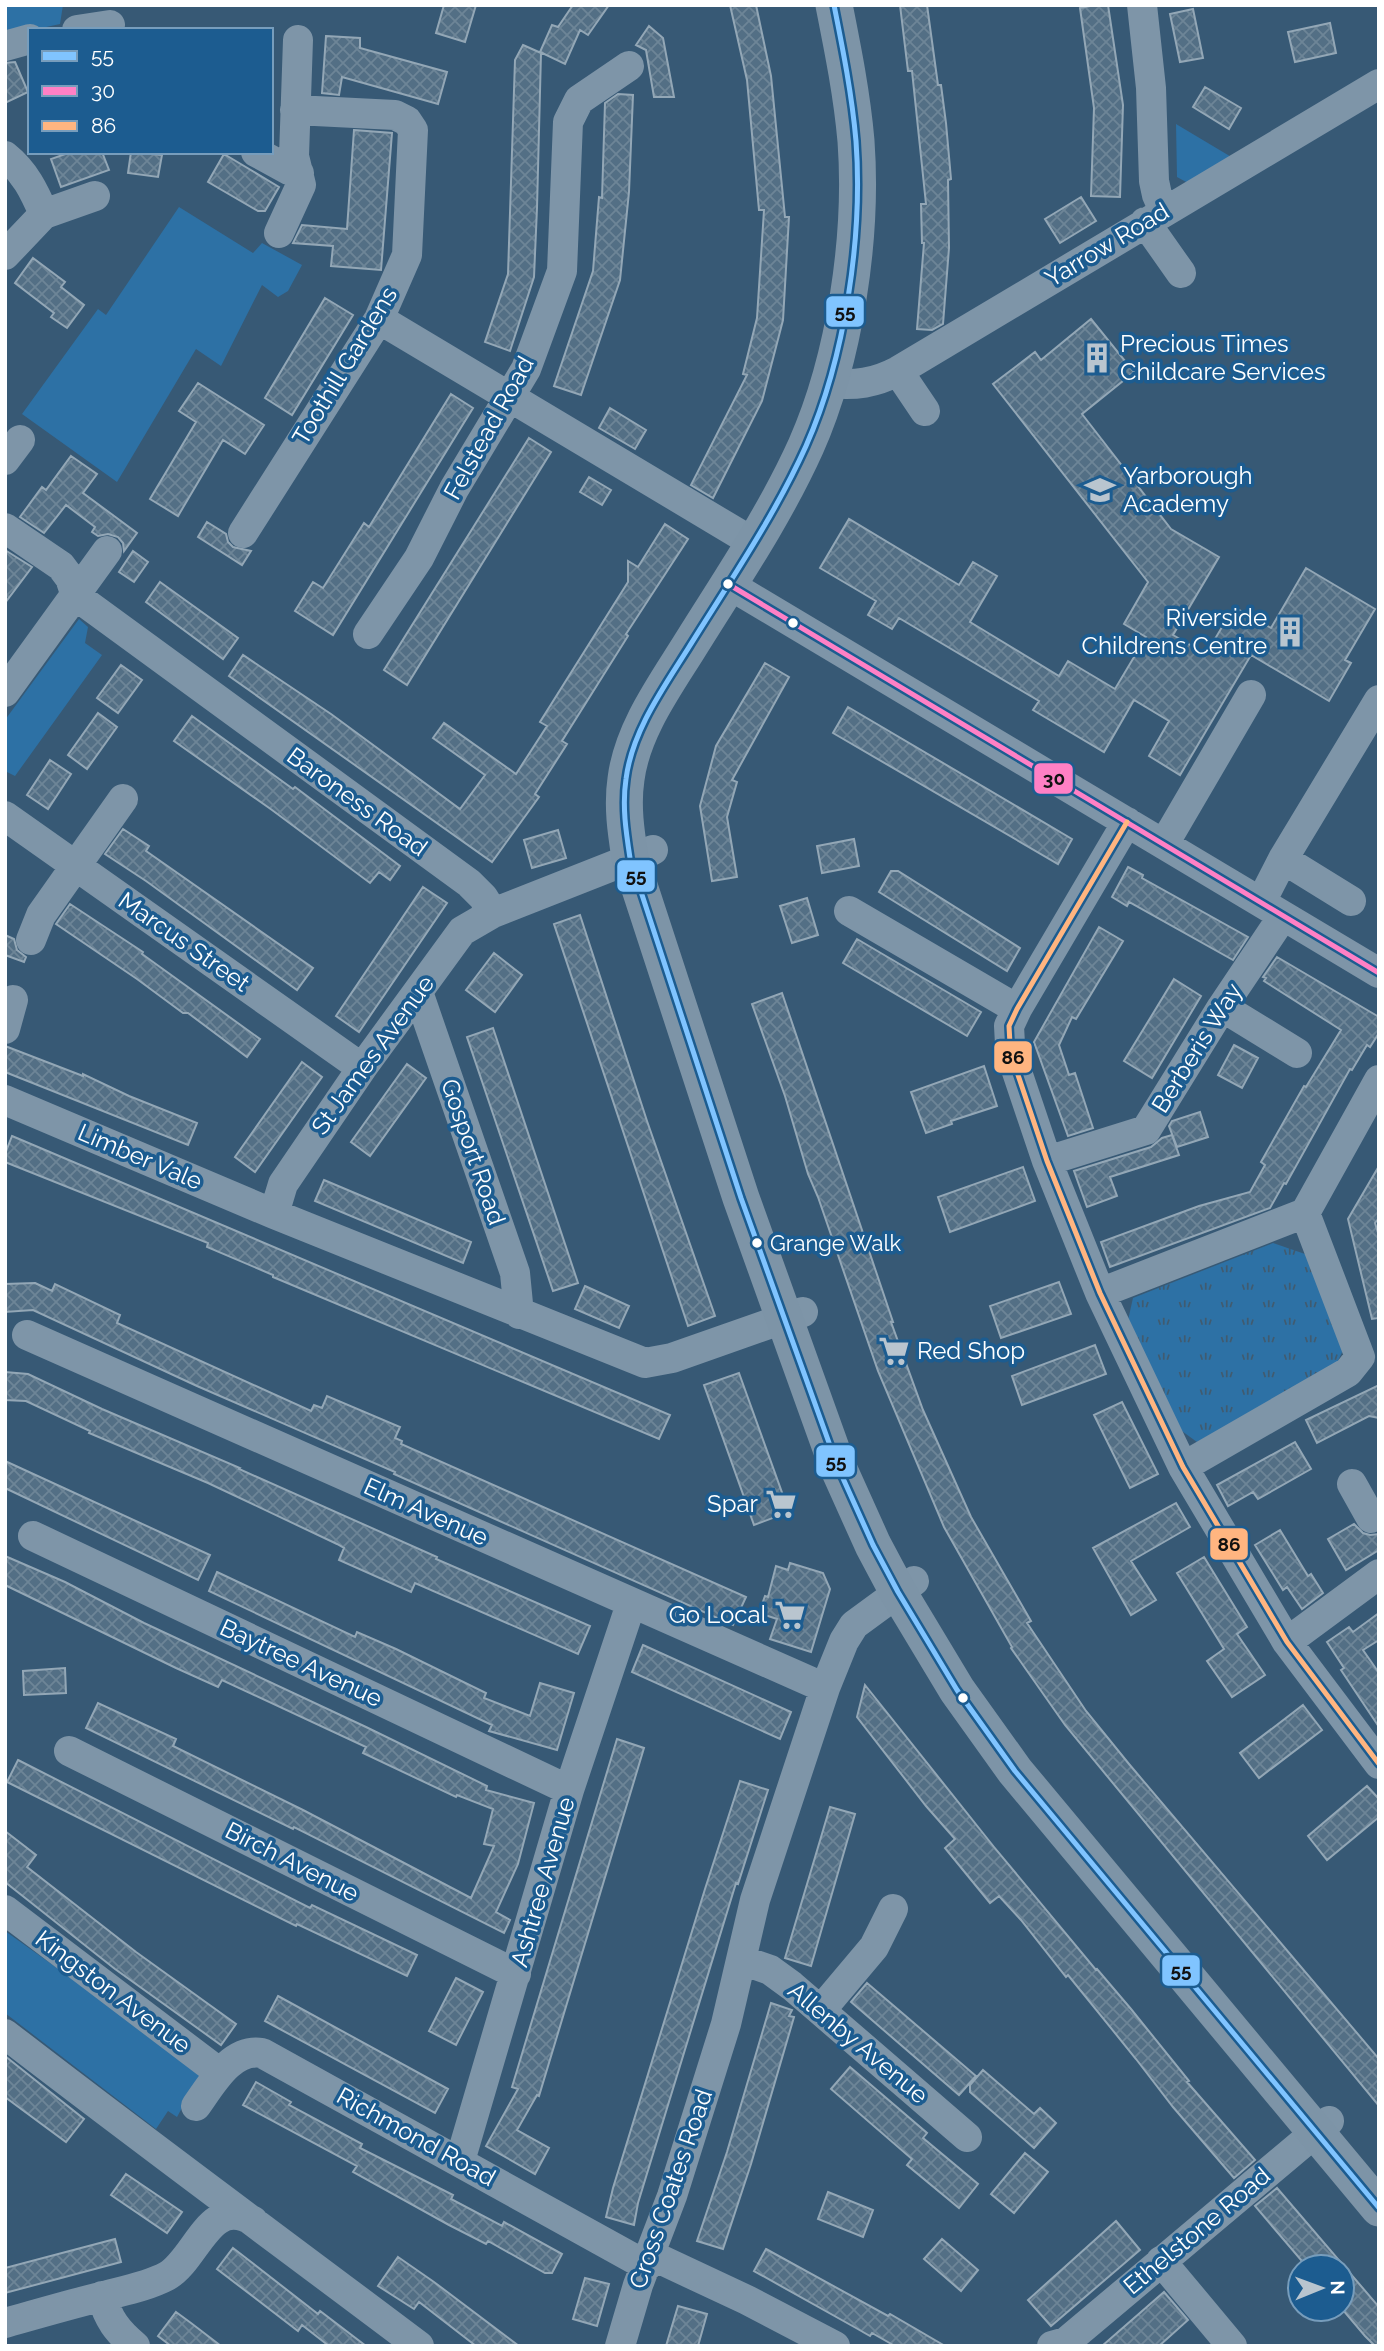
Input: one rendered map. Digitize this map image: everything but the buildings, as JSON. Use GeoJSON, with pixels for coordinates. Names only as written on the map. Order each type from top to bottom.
{"type":"FeatureCollection","features":[{"type":"Feature","properties":{"kind":"main road"},"geometry":{"type":"LineString","coordinates":[[834,5],[847,70],[856,141],[857,213],[847,300],[829,383],[807,444],[778,501],[649,715],[635,746],[626,779],[624,819],[641,854],[793,1315],[837,1465],[868,1533],[906,1586],[957,1690],[1015,1771],[1323,2127],[1379,2208]]}},
{"type":"Feature","properties":{"kind":"street"},"geometry":{"type":"LineString","coordinates":[[1142,5],[1151,88],[1154,181],[1157,195],[1155,216],[1181,274]]}},
{"type":"Feature","properties":{"kind":"street"},"geometry":{"type":"LineString","coordinates":[[90,28],[110,25]]}},
{"type":"Feature","properties":{"kind":"street"},"geometry":{"type":"LineString","coordinates":[[5,46],[28,40]]}},
{"type":"Feature","properties":{"kind":"street"},"geometry":{"type":"LineString","coordinates":[[279,233],[299,192],[299,173],[294,156],[298,40]]}},
{"type":"Feature","properties":{"kind":"street","name":"Felstead Road"},"geometry":{"type":"LineString","coordinates":[[368,634],[419,558],[454,489],[526,369],[562,271],[568,122],[579,100],[629,66]]}},
{"type":"Feature","properties":{"kind":"street","name":"Yarrow Road"},"geometry":{"type":"LineString","coordinates":[[829,383],[870,383],[898,371],[1379,84]]}},
{"type":"Feature","properties":{"kind":"street","name":"Toothill Gardens"},"geometry":{"type":"LineString","coordinates":[[243,533],[379,319],[407,255],[413,130],[407,121],[395,115],[295,110]]}},
{"type":"Feature","properties":{"kind":"street"},"geometry":{"type":"LineString","coordinates":[[260,154],[299,173]]}},
{"type":"Feature","properties":{"kind":"street"},"geometry":{"type":"LineString","coordinates":[[5,156],[31,184],[44,214]]}},
{"type":"Feature","properties":{"kind":"street"},"geometry":{"type":"LineString","coordinates":[[5,255],[44,214],[95,196]]}},
{"type":"Feature","properties":{"kind":"street"},"geometry":{"type":"LineString","coordinates":[[379,319],[754,542]]}},
{"type":"Feature","properties":{"kind":"street"},"geometry":{"type":"LineString","coordinates":[[898,371],[925,411]]}},
{"type":"Feature","properties":{"kind":"street"},"geometry":{"type":"LineString","coordinates":[[5,528],[61,566],[71,578],[76,596]]}},
{"type":"Feature","properties":{"kind":"street"},"geometry":{"type":"LineString","coordinates":[[8,682],[76,596],[107,551]]}},
{"type":"Feature","properties":{"kind":"street"},"geometry":{"type":"LineString","coordinates":[[728,584],[1379,973]]}},
{"type":"Feature","properties":{"kind":"street","name":"Baroness Road"},"geometry":{"type":"LineString","coordinates":[[76,596],[469,883],[494,913]]}},
{"type":"Feature","properties":{"kind":"street"},"geometry":{"type":"LineString","coordinates":[[1164,844],[1251,695]]}},
{"type":"Feature","properties":{"kind":"street","name":"Berberis Way"},"geometry":{"type":"LineString","coordinates":[[1047,1161],[1146,1130],[1222,1007],[1272,909],[1283,859],[1379,700]]}},
{"type":"Feature","properties":{"kind":"street"},"geometry":{"type":"LineString","coordinates":[[31,940],[41,915],[123,799]]}},
{"type":"Feature","properties":{"kind":"street","name":"Marcus Street"},"geometry":{"type":"LineString","coordinates":[[5,816],[362,1069]]}},
{"type":"Feature","properties":{"kind":"street"},"geometry":{"type":"LineString","coordinates":[[1127,822],[1009,1026],[1010,1044],[1020,1083],[1047,1161],[1100,1293],[1183,1467],[1287,1642],[1379,1765]]}},
{"type":"Feature","properties":{"kind":"street"},"geometry":{"type":"LineString","coordinates":[[494,913],[641,854]]}},
{"type":"Feature","properties":{"kind":"street"},"geometry":{"type":"LineString","coordinates":[[1283,859],[1351,901]]}},
{"type":"Feature","properties":{"kind":"street"},"geometry":{"type":"LineString","coordinates":[[849,911],[1017,1009]]}},
{"type":"Feature","properties":{"kind":"street","name":"St James Avenue"},"geometry":{"type":"LineString","coordinates":[[274,1214],[283,1184],[462,931],[494,913]]}},
{"type":"Feature","properties":{"kind":"street","name":"Gosport Road"},"geometry":{"type":"LineString","coordinates":[[418,992],[515,1273],[519,1314]]}},
{"type":"Feature","properties":{"kind":"street"},"geometry":{"type":"LineString","coordinates":[[5,1030],[13,1000]]}},
{"type":"Feature","properties":{"kind":"street"},"geometry":{"type":"LineString","coordinates":[[1222,1007],[1297,1053]]}},
{"type":"Feature","properties":{"kind":"street"},"geometry":{"type":"LineString","coordinates":[[1100,1293],[1305,1213],[1379,1080]]}},
{"type":"Feature","properties":{"kind":"street","name":"Limber Vale"},"geometry":{"type":"LineString","coordinates":[[5,1100],[274,1214]]}},
{"type":"Feature","properties":{"kind":"street"},"geometry":{"type":"LineString","coordinates":[[1183,1467],[1369,1359],[1305,1213]]}},
{"type":"Feature","properties":{"kind":"street"},"geometry":{"type":"LineString","coordinates":[[274,1214],[645,1363],[672,1358],[793,1315]]}},
{"type":"Feature","properties":{"kind":"street","name":"Elm Avenue"},"geometry":{"type":"LineString","coordinates":[[27,1335],[825,1688]]}},
{"type":"Feature","properties":{"kind":"street"},"geometry":{"type":"LineString","coordinates":[[1352,1485],[1371,1518]]}},
{"type":"Feature","properties":{"kind":"street","name":"Baytree Avenue"},"geometry":{"type":"LineString","coordinates":[[33,1536],[569,1790]]}},
{"type":"Feature","properties":{"kind":"street"},"geometry":{"type":"LineString","coordinates":[[1287,1642],[1379,1574]]}},
{"type":"Feature","properties":{"kind":"street","name":"Cross Coates Road"},"geometry":{"type":"LineString","coordinates":[[620,2346],[726,2024],[765,1869],[825,1688],[844,1641],[854,1625],[906,1586]]}},
{"type":"Feature","properties":{"kind":"street","name":"Ashtree Avenue"},"geometry":{"type":"LineString","coordinates":[[460,2161],[569,1790],[631,1604]]}},
{"type":"Feature","properties":{"kind":"street","name":"Birch Avenue"},"geometry":{"type":"LineString","coordinates":[[69,1751],[516,1974]]}},
{"type":"Feature","properties":{"kind":"street"},"geometry":{"type":"LineString","coordinates":[[821,2010],[874,1947],[893,1909]]}},
{"type":"Feature","properties":{"kind":"street","name":"Kingston Avenue"},"geometry":{"type":"LineString","coordinates":[[5,1910],[220,2073]]}},
{"type":"Feature","properties":{"kind":"street","name":"Allenby Avenue"},"geometry":{"type":"LineString","coordinates":[[742,1960],[770,1970],[821,2010],[967,2137]]}},
{"type":"Feature","properties":{"kind":"street"},"geometry":{"type":"LineString","coordinates":[[5,2034],[162,2156],[261,2226],[419,2346]]}},
{"type":"Feature","properties":{"kind":"street","name":"Richmond Road"},"geometry":{"type":"LineString","coordinates":[[196,2106],[220,2073],[243,2053],[262,2053],[649,2261],[747,2300],[835,2346]]}},
{"type":"Feature","properties":{"kind":"street","name":"Ethelstone Road"},"geometry":{"type":"LineString","coordinates":[[1059,2344],[1323,2127]]}},
{"type":"Feature","properties":{"kind":"street"},"geometry":{"type":"LineString","coordinates":[[5,2323],[140,2287],[166,2276],[181,2266],[206,2228],[222,2217],[243,2216],[261,2226]]}},
{"type":"Feature","properties":{"kind":"street"},"geometry":{"type":"LineString","coordinates":[[1161,2261],[1232,2346]]}},
{"type":"Feature","properties":{"kind":"street"},"geometry":{"type":"LineString","coordinates":[[102,2296],[106,2313],[117,2331],[135,2346]]}},
{"type":"Feature","properties":{"kind":"green space"},"geometry":{"type":"Polygon","coordinates":[[[5,5],[63,5],[60,24],[28,28],[28,31],[5,36],[5,5]]]}},
{"type":"Feature","properties":{"kind":"green space"},"geometry":{"type":"Polygon","coordinates":[[[1176,124],[1233,158],[1188,183],[1177,177],[1176,124]]]}},
{"type":"Feature","properties":{"kind":"green space"},"geometry":{"type":"Polygon","coordinates":[[[179,207],[253,253],[262,243],[302,265],[288,291],[278,297],[262,285],[221,366],[196,349],[117,482],[22,414],[98,309],[106,315],[179,207]]]}},
{"type":"Feature","properties":{"kind":"green space"},"geometry":{"type":"Polygon","coordinates":[[[79,619],[88,627],[85,643],[102,655],[15,776],[5,771],[5,720],[79,619]]]}},
{"type":"Feature","properties":{"kind":"green space"},"geometry":{"type":"Polygon","coordinates":[[[1273,1243],[1305,1254],[1344,1348],[1335,1367],[1197,1442],[1175,1426],[1127,1325],[1133,1298],[1273,1243]]]}},
{"type":"Feature","properties":{"kind":"green space"},"geometry":{"type":"Polygon","coordinates":[[[5,1931],[202,2071],[177,2117],[168,2111],[156,2129],[5,2013],[5,1931]]]}},
{"type":"Feature","properties":{"kind":"transit line","name":"55"},"geometry":{"type":"LineString","coordinates":[[834,5],[852,107],[857,178],[854,256],[841,336],[820,412],[780,498],[660,694],[635,744],[629,761],[624,799],[630,858],[741,1198],[837,1465],[873,1545],[898,1592],[957,1690],[1015,1771],[1379,2208]]}},
{"type":"Feature","properties":{"kind":"transit line","name":"30"},"geometry":{"type":"LineString","coordinates":[[728,584],[1379,973]]}},
{"type":"Feature","properties":{"kind":"transit line","name":"86"},"geometry":{"type":"LineString","coordinates":[[1127,822],[1009,1026],[1014,1063],[1047,1161],[1100,1293],[1183,1467],[1287,1642],[1379,1764]]}},
{"type":"Feature","properties":{"kind":"place","name":"Precious Times Childcare Services"},"geometry":{"type":"Point","coordinates":[1097,358]}},
{"type":"Feature","properties":{"kind":"place","name":"Yarborough Academy"},"geometry":{"type":"Point","coordinates":[1100,490]}},
{"type":"Feature","properties":{"kind":"place","name":"Riverside Childrens Centre"},"geometry":{"type":"Point","coordinates":[1290,632]}},
{"type":"Feature","properties":{"kind":"place","name":"Grange Walk"},"geometry":{"type":"Point","coordinates":[757,1243]}},
{"type":"Feature","properties":{"kind":"place","name":"Red Shop"},"geometry":{"type":"Point","coordinates":[894,1351]}},
{"type":"Feature","properties":{"kind":"place","name":"Spar"},"geometry":{"type":"Point","coordinates":[781,1504]}},
{"type":"Feature","properties":{"kind":"place","name":"Go Local"},"geometry":{"type":"Point","coordinates":[790,1615]}}]}
